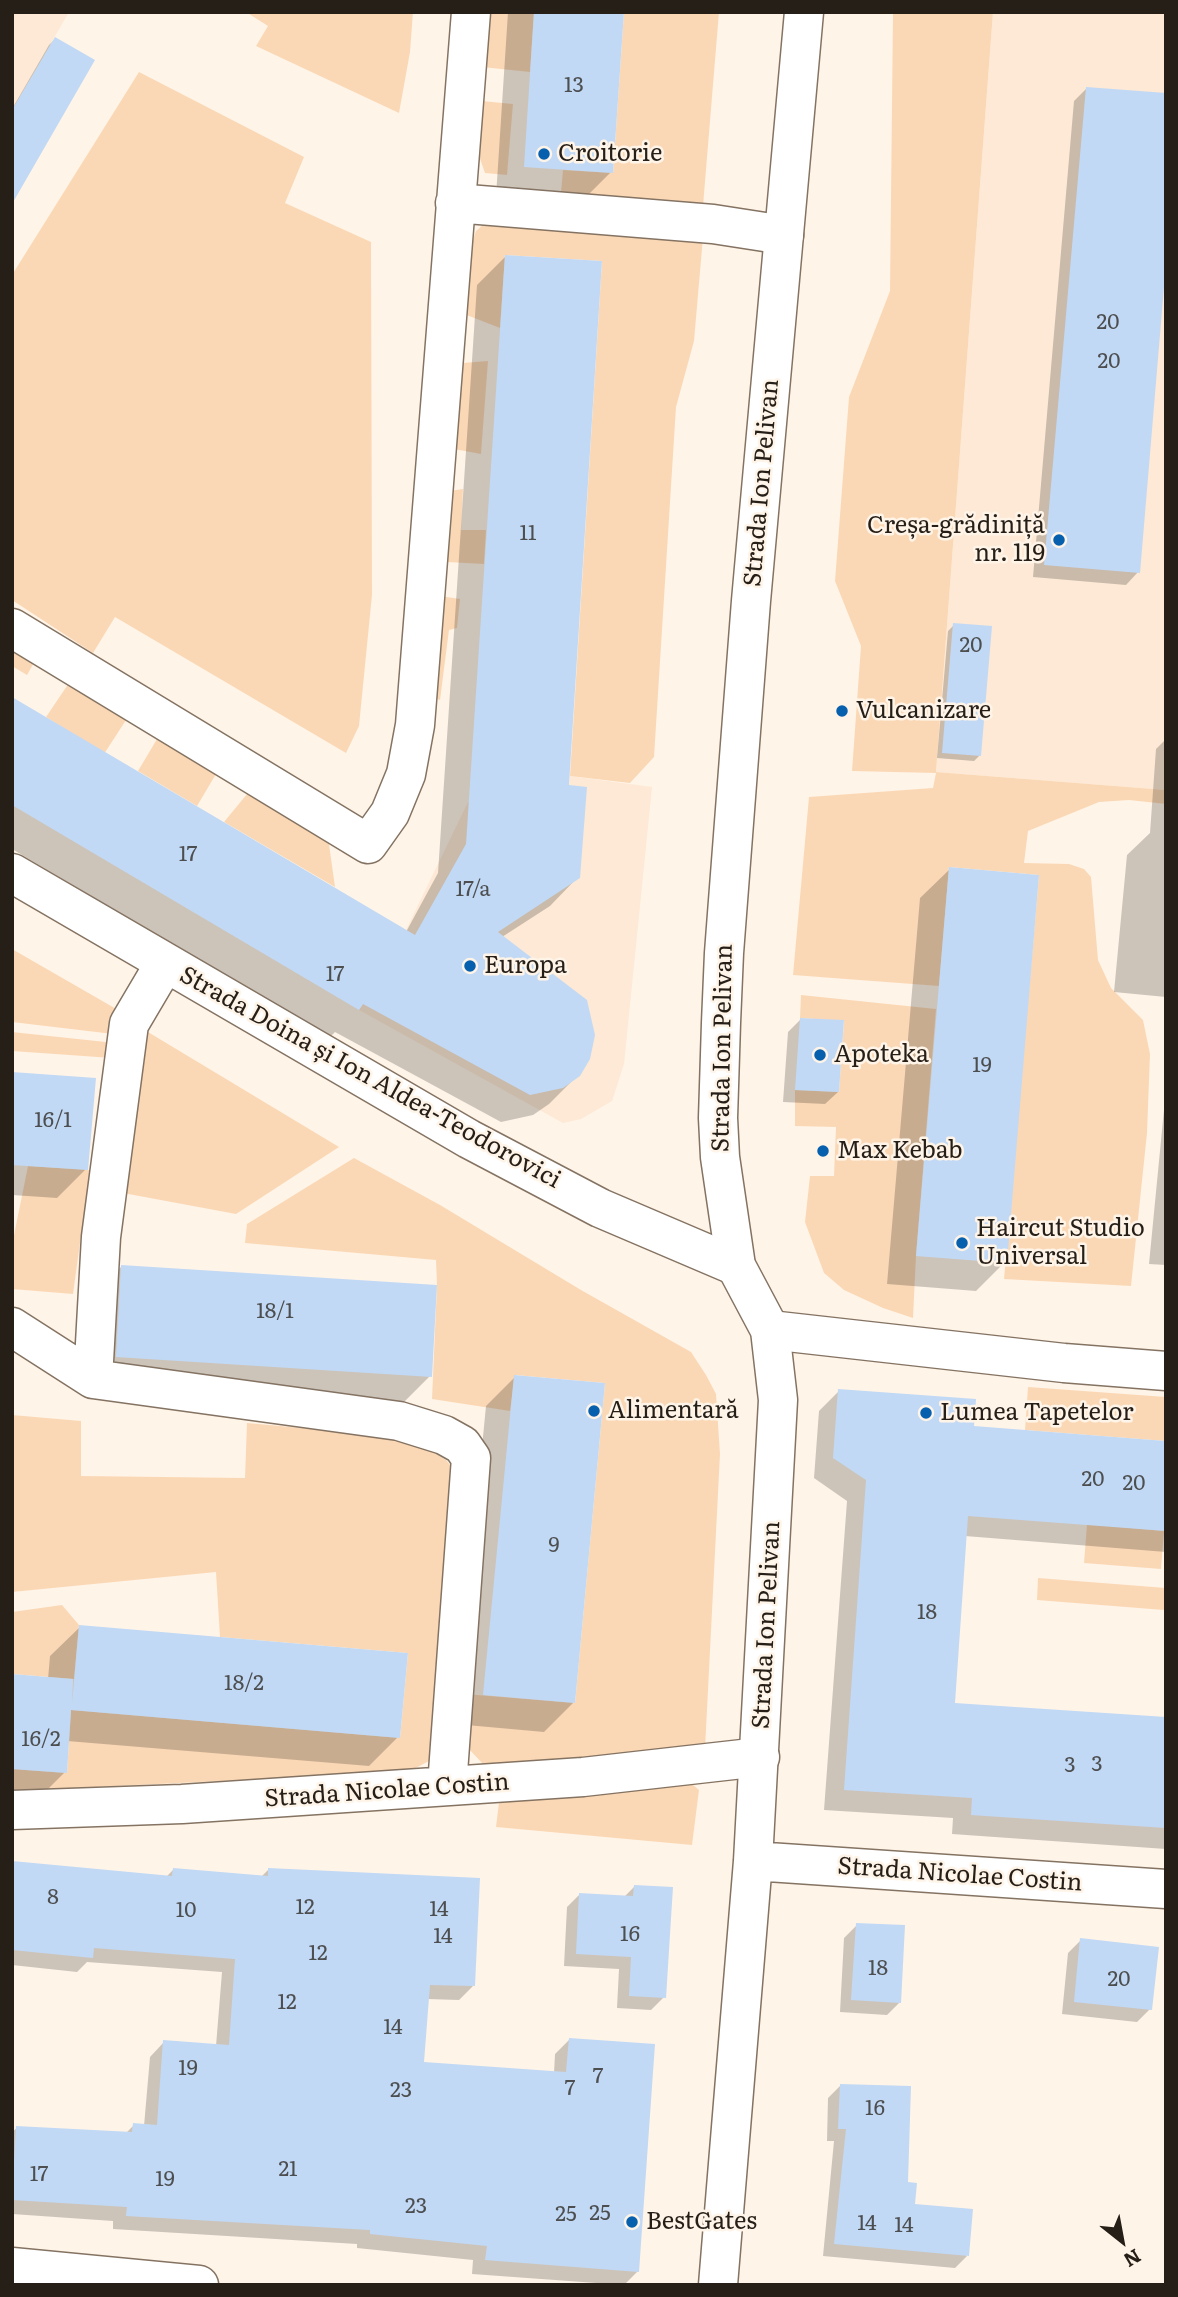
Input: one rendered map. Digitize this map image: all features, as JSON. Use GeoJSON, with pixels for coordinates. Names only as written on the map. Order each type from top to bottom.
{"type":"FeatureCollection","features":[{"type":"Feature","properties":{"kind":"main road"},"geometry":{"type":"LineString","coordinates":[[12,628],[368,844],[390,813],[406,774],[415,725],[471,12]]}},
{"type":"Feature","properties":{"kind":"main road","name":"Strada Ion Pelivan"},"geometry":{"type":"LineString","coordinates":[[718,2285],[753,1861],[778,1413],[770,1330],[736,1266],[720,1157],[718,1127],[724,953],[751,601],[804,12]]}},
{"type":"Feature","properties":{"kind":"main road"},"geometry":{"type":"LineString","coordinates":[[455,204],[713,224],[784,235]]}},
{"type":"Feature","properties":{"kind":"main road","name":"Strada Doina și Ion Aldea-Teodorovici"},"geometry":{"type":"LineString","coordinates":[[12,873],[480,1144],[600,1208],[736,1266]]}},
{"type":"Feature","properties":{"kind":"main road"},"geometry":{"type":"LineString","coordinates":[[93,1379],[101,1237],[129,1024],[165,962]]}},
{"type":"Feature","properties":{"kind":"main road"},"geometry":{"type":"LineString","coordinates":[[12,1327],[93,1379],[399,1422],[444,1435],[462,1445],[471,1458],[447,1786]]}},
{"type":"Feature","properties":{"kind":"main road"},"geometry":{"type":"LineString","coordinates":[[770,1330],[1064,1363],[1166,1371]]}},
{"type":"Feature","properties":{"kind":"main road","name":"Strada Nicolae Costin"},"geometry":{"type":"LineString","coordinates":[[12,1810],[182,1804],[583,1777],[760,1757]]}},
{"type":"Feature","properties":{"kind":"main road","name":"Strada Nicolae Costin"},"geometry":{"type":"LineString","coordinates":[[753,1861],[1166,1889]]}},
{"type":"Feature","properties":{"kind":"main road"},"geometry":{"type":"LineString","coordinates":[[12,2267],[200,2285]]}},
{"type":"Feature","properties":{"kind":"shaded area"},"geometry":{"type":"Polygon","coordinates":[[[12,12],[69,12],[12,110],[12,12]]]}},
{"type":"Feature","properties":{"kind":"shaded area"},"geometry":{"type":"Polygon","coordinates":[[[246,12],[413,12],[410,52],[399,113],[256,46],[268,26],[246,12]]]}},
{"type":"Feature","properties":{"kind":"shaded area"},"geometry":{"type":"Polygon","coordinates":[[[487,12],[534,12],[530,72],[482,67],[487,12]]]}},
{"type":"Feature","properties":{"kind":"shaded area"},"geometry":{"type":"Polygon","coordinates":[[[624,12],[719,12],[703,206],[561,192],[563,170],[613,173],[624,12]]]}},
{"type":"Feature","properties":{"kind":"shaded area"},"geometry":{"type":"Polygon","coordinates":[[[893,12],[993,12],[936,772],[1166,790],[1166,804],[1129,800],[1099,802],[1028,831],[1024,863],[1069,864],[1084,869],[1091,877],[1098,960],[1111,988],[1143,1020],[1150,1054],[1147,1133],[1131,1286],[1004,1279],[1039,875],[949,867],[939,986],[793,975],[809,797],[933,788],[936,773],[852,771],[861,646],[835,581],[849,397],[890,291],[893,12]]]}},
{"type":"Feature","properties":{"kind":"shaded area","name":"Creșa-grădiniță nr. 119"},"geometry":{"type":"Polygon","coordinates":[[[993,12],[1166,12],[1166,790],[936,772],[993,12]]]}},
{"type":"Feature","properties":{"kind":"shaded area"},"geometry":{"type":"Polygon","coordinates":[[[139,72],[304,157],[285,203],[371,242],[372,595],[359,726],[346,753],[115,617],[93,653],[12,600],[12,275],[139,72]]]}},
{"type":"Feature","properties":{"kind":"shaded area"},"geometry":{"type":"Polygon","coordinates":[[[482,101],[513,104],[507,175],[485,173],[478,153],[482,101]]]}},
{"type":"Feature","properties":{"kind":"shaded area"},"geometry":{"type":"Polygon","coordinates":[[[486,222],[703,237],[694,341],[676,407],[654,757],[630,783],[570,776],[602,261],[505,255],[500,328],[464,314],[472,242],[476,231],[486,222]]]}},
{"type":"Feature","properties":{"kind":"shaded area"},"geometry":{"type":"Polygon","coordinates":[[[488,361],[481,454],[454,449],[462,363],[488,361]]]}},
{"type":"Feature","properties":{"kind":"shaded area"},"geometry":{"type":"Polygon","coordinates":[[[463,489],[461,530],[486,530],[484,564],[446,562],[449,491],[463,489]]]}},
{"type":"Feature","properties":{"kind":"shaded area"},"geometry":{"type":"Polygon","coordinates":[[[440,596],[460,599],[457,628],[449,630],[440,700],[430,696],[440,596]]]}},
{"type":"Feature","properties":{"kind":"shaded area"},"geometry":{"type":"Polygon","coordinates":[[[12,645],[36,659],[27,675],[12,666],[12,645]]]}},
{"type":"Feature","properties":{"kind":"shaded area"},"geometry":{"type":"Polygon","coordinates":[[[71,680],[128,717],[104,754],[46,717],[71,680]]]}},
{"type":"Feature","properties":{"kind":"shaded area"},"geometry":{"type":"Polygon","coordinates":[[[160,734],[219,769],[197,806],[138,771],[160,734]]]}},
{"type":"Feature","properties":{"kind":"shaded area"},"geometry":{"type":"Polygon","coordinates":[[[570,776],[652,787],[624,1064],[612,1101],[581,1119],[563,1123],[359,1010],[406,930],[468,802],[567,809],[570,776]]]}},
{"type":"Feature","properties":{"kind":"shaded area"},"geometry":{"type":"Polygon","coordinates":[[[252,788],[328,837],[335,887],[224,822],[252,788]]]}},
{"type":"Feature","properties":{"kind":"shaded area"},"geometry":{"type":"Polygon","coordinates":[[[12,949],[118,1010],[113,1034],[12,1022],[12,949]]]}},
{"type":"Feature","properties":{"kind":"shaded area"},"geometry":{"type":"Polygon","coordinates":[[[801,995],[936,1009],[913,1318],[844,1290],[824,1273],[805,1222],[810,1176],[834,1176],[836,1127],[795,1126],[795,1090],[839,1092],[844,1021],[800,1018],[801,995]]]}},
{"type":"Feature","properties":{"kind":"shaded area"},"geometry":{"type":"Polygon","coordinates":[[[143,1029],[339,1147],[236,1214],[123,1193],[143,1029]]]}},
{"type":"Feature","properties":{"kind":"shaded area"},"geometry":{"type":"Polygon","coordinates":[[[12,1032],[115,1043],[112,1058],[12,1051],[12,1032]]]}},
{"type":"Feature","properties":{"kind":"shaded area"},"geometry":{"type":"Polygon","coordinates":[[[354,1158],[440,1205],[691,1352],[706,1375],[716,1394],[720,1454],[705,1749],[575,1760],[483,1764],[468,1748],[465,1694],[575,1703],[605,1383],[515,1375],[510,1411],[432,1399],[436,1260],[245,1243],[247,1224],[354,1158]]]}},
{"type":"Feature","properties":{"kind":"shaded area"},"geometry":{"type":"Polygon","coordinates":[[[28,1166],[90,1170],[73,1294],[12,1289],[12,1245],[28,1166]]]}},
{"type":"Feature","properties":{"kind":"shaded area"},"geometry":{"type":"Polygon","coordinates":[[[1028,1387],[1166,1397],[1166,1441],[1025,1430],[1028,1387]]]}},
{"type":"Feature","properties":{"kind":"shaded area"},"geometry":{"type":"Polygon","coordinates":[[[12,1415],[81,1421],[81,1476],[245,1478],[247,1423],[411,1438],[446,1460],[458,1475],[436,1748],[429,1761],[408,1772],[12,1791],[12,1769],[67,1773],[71,1710],[400,1738],[408,1653],[220,1637],[216,1572],[12,1592],[12,1415]]]}},
{"type":"Feature","properties":{"kind":"shaded area"},"geometry":{"type":"Polygon","coordinates":[[[1087,1524],[1164,1531],[1161,1569],[1084,1563],[1087,1524]]]}},
{"type":"Feature","properties":{"kind":"shaded area"},"geometry":{"type":"Polygon","coordinates":[[[1038,1578],[1166,1588],[1164,1610],[1037,1600],[1038,1578]]]}},
{"type":"Feature","properties":{"kind":"shaded area"},"geometry":{"type":"Polygon","coordinates":[[[62,1605],[79,1625],[74,1679],[12,1674],[12,1612],[62,1605]]]}},
{"type":"Feature","properties":{"kind":"shaded area"},"geometry":{"type":"Polygon","coordinates":[[[691,1783],[699,1790],[692,1845],[496,1827],[499,1802],[691,1783]]]}},
{"type":"Feature","properties":{"kind":"building"},"geometry":{"type":"Polygon","coordinates":[[[534,12],[624,12],[613,173],[524,167],[534,12]]]}},
{"type":"Feature","properties":{"kind":"building"},"geometry":{"type":"Polygon","coordinates":[[[55,37],[95,60],[12,204],[12,110],[55,37]]]}},
{"type":"Feature","properties":{"kind":"building"},"geometry":{"type":"Polygon","coordinates":[[[1086,87],[1166,93],[1166,263],[1140,573],[1044,565],[1086,87]]]}},
{"type":"Feature","properties":{"kind":"building"},"geometry":{"type":"Polygon","coordinates":[[[505,255],[602,261],[569,785],[587,787],[580,878],[498,932],[587,1000],[595,1035],[590,1059],[580,1076],[563,1088],[530,1095],[363,1004],[359,1010],[12,805],[12,697],[415,935],[466,844],[505,255]]]}},
{"type":"Feature","properties":{"kind":"building"},"geometry":{"type":"Polygon","coordinates":[[[953,623],[992,626],[981,756],[942,753],[953,623]]]}},
{"type":"Feature","properties":{"kind":"building"},"geometry":{"type":"Polygon","coordinates":[[[949,867],[1039,875],[1007,1263],[916,1256],[949,867]]]}},
{"type":"Feature","properties":{"kind":"building","name":"Apoteka"},"geometry":{"type":"Polygon","coordinates":[[[800,1018],[844,1020],[839,1092],[795,1090],[800,1018]]]}},
{"type":"Feature","properties":{"kind":"building"},"geometry":{"type":"Polygon","coordinates":[[[12,1072],[96,1078],[88,1170],[12,1165],[12,1072]]]}},
{"type":"Feature","properties":{"kind":"building"},"geometry":{"type":"Polygon","coordinates":[[[121,1265],[437,1285],[432,1377],[116,1357],[121,1265]]]}},
{"type":"Feature","properties":{"kind":"building"},"geometry":{"type":"Polygon","coordinates":[[[514,1375],[605,1383],[575,1703],[483,1695],[514,1375]]]}},
{"type":"Feature","properties":{"kind":"building"},"geometry":{"type":"Polygon","coordinates":[[[838,1389],[976,1399],[974,1426],[1166,1441],[1166,1531],[968,1516],[955,1703],[1166,1717],[1166,1828],[971,1815],[972,1798],[844,1790],[866,1480],[833,1458],[838,1389]]]}},
{"type":"Feature","properties":{"kind":"building"},"geometry":{"type":"Polygon","coordinates":[[[79,1625],[408,1653],[400,1738],[71,1710],[67,1773],[12,1769],[12,1674],[73,1679],[72,1704],[79,1625]]]}},
{"type":"Feature","properties":{"kind":"building"},"geometry":{"type":"Polygon","coordinates":[[[12,1861],[172,1876],[173,1868],[268,1876],[268,1868],[480,1878],[475,1986],[430,1985],[424,2062],[566,2072],[569,2038],[655,2044],[639,2272],[485,2260],[487,2246],[370,2234],[370,2230],[126,2216],[127,2207],[12,2200],[16,2126],[132,2132],[133,2123],[157,2125],[163,2040],[229,2045],[235,1959],[94,1948],[93,1958],[12,1950],[12,1861]]]}},
{"type":"Feature","properties":{"kind":"building"},"geometry":{"type":"Polygon","coordinates":[[[634,1885],[673,1887],[666,1998],[629,1996],[631,1957],[576,1954],[579,1893],[633,1896],[634,1885]]]}},
{"type":"Feature","properties":{"kind":"building"},"geometry":{"type":"Polygon","coordinates":[[[856,1923],[905,1925],[901,2003],[851,2000],[856,1923]]]}},
{"type":"Feature","properties":{"kind":"building"},"geometry":{"type":"Polygon","coordinates":[[[1080,1938],[1159,1947],[1152,2010],[1074,2002],[1080,1938]]]}},
{"type":"Feature","properties":{"kind":"building"},"geometry":{"type":"Polygon","coordinates":[[[840,2084],[911,2086],[908,2182],[917,2183],[915,2204],[973,2209],[969,2256],[834,2244],[846,2129],[838,2129],[840,2084]]]}},
{"type":"Feature","properties":{"kind":"place","name":"Croitorie"},"geometry":{"type":"Point","coordinates":[544,154]}},
{"type":"Feature","properties":{"kind":"place","name":"Creșa-grădiniță nr. 119"},"geometry":{"type":"Point","coordinates":[1059,540]}},
{"type":"Feature","properties":{"kind":"place","name":"Vulcanizare"},"geometry":{"type":"Point","coordinates":[842,711]}},
{"type":"Feature","properties":{"kind":"place","name":"Europa"},"geometry":{"type":"Point","coordinates":[470,966]}},
{"type":"Feature","properties":{"kind":"place","name":"Apoteka"},"geometry":{"type":"Point","coordinates":[820,1055]}},
{"type":"Feature","properties":{"kind":"place","name":"Max Kebab"},"geometry":{"type":"Point","coordinates":[823,1151]}},
{"type":"Feature","properties":{"kind":"place","name":"Haircut Studio Universal"},"geometry":{"type":"Point","coordinates":[962,1243]}},
{"type":"Feature","properties":{"kind":"place","name":"Alimentară"},"geometry":{"type":"Point","coordinates":[594,1411]}},
{"type":"Feature","properties":{"kind":"place","name":"Lumea Tapetelor"},"geometry":{"type":"Point","coordinates":[926,1413]}},
{"type":"Feature","properties":{"kind":"place","name":"BestGates"},"geometry":{"type":"Point","coordinates":[632,2222]}}]}
